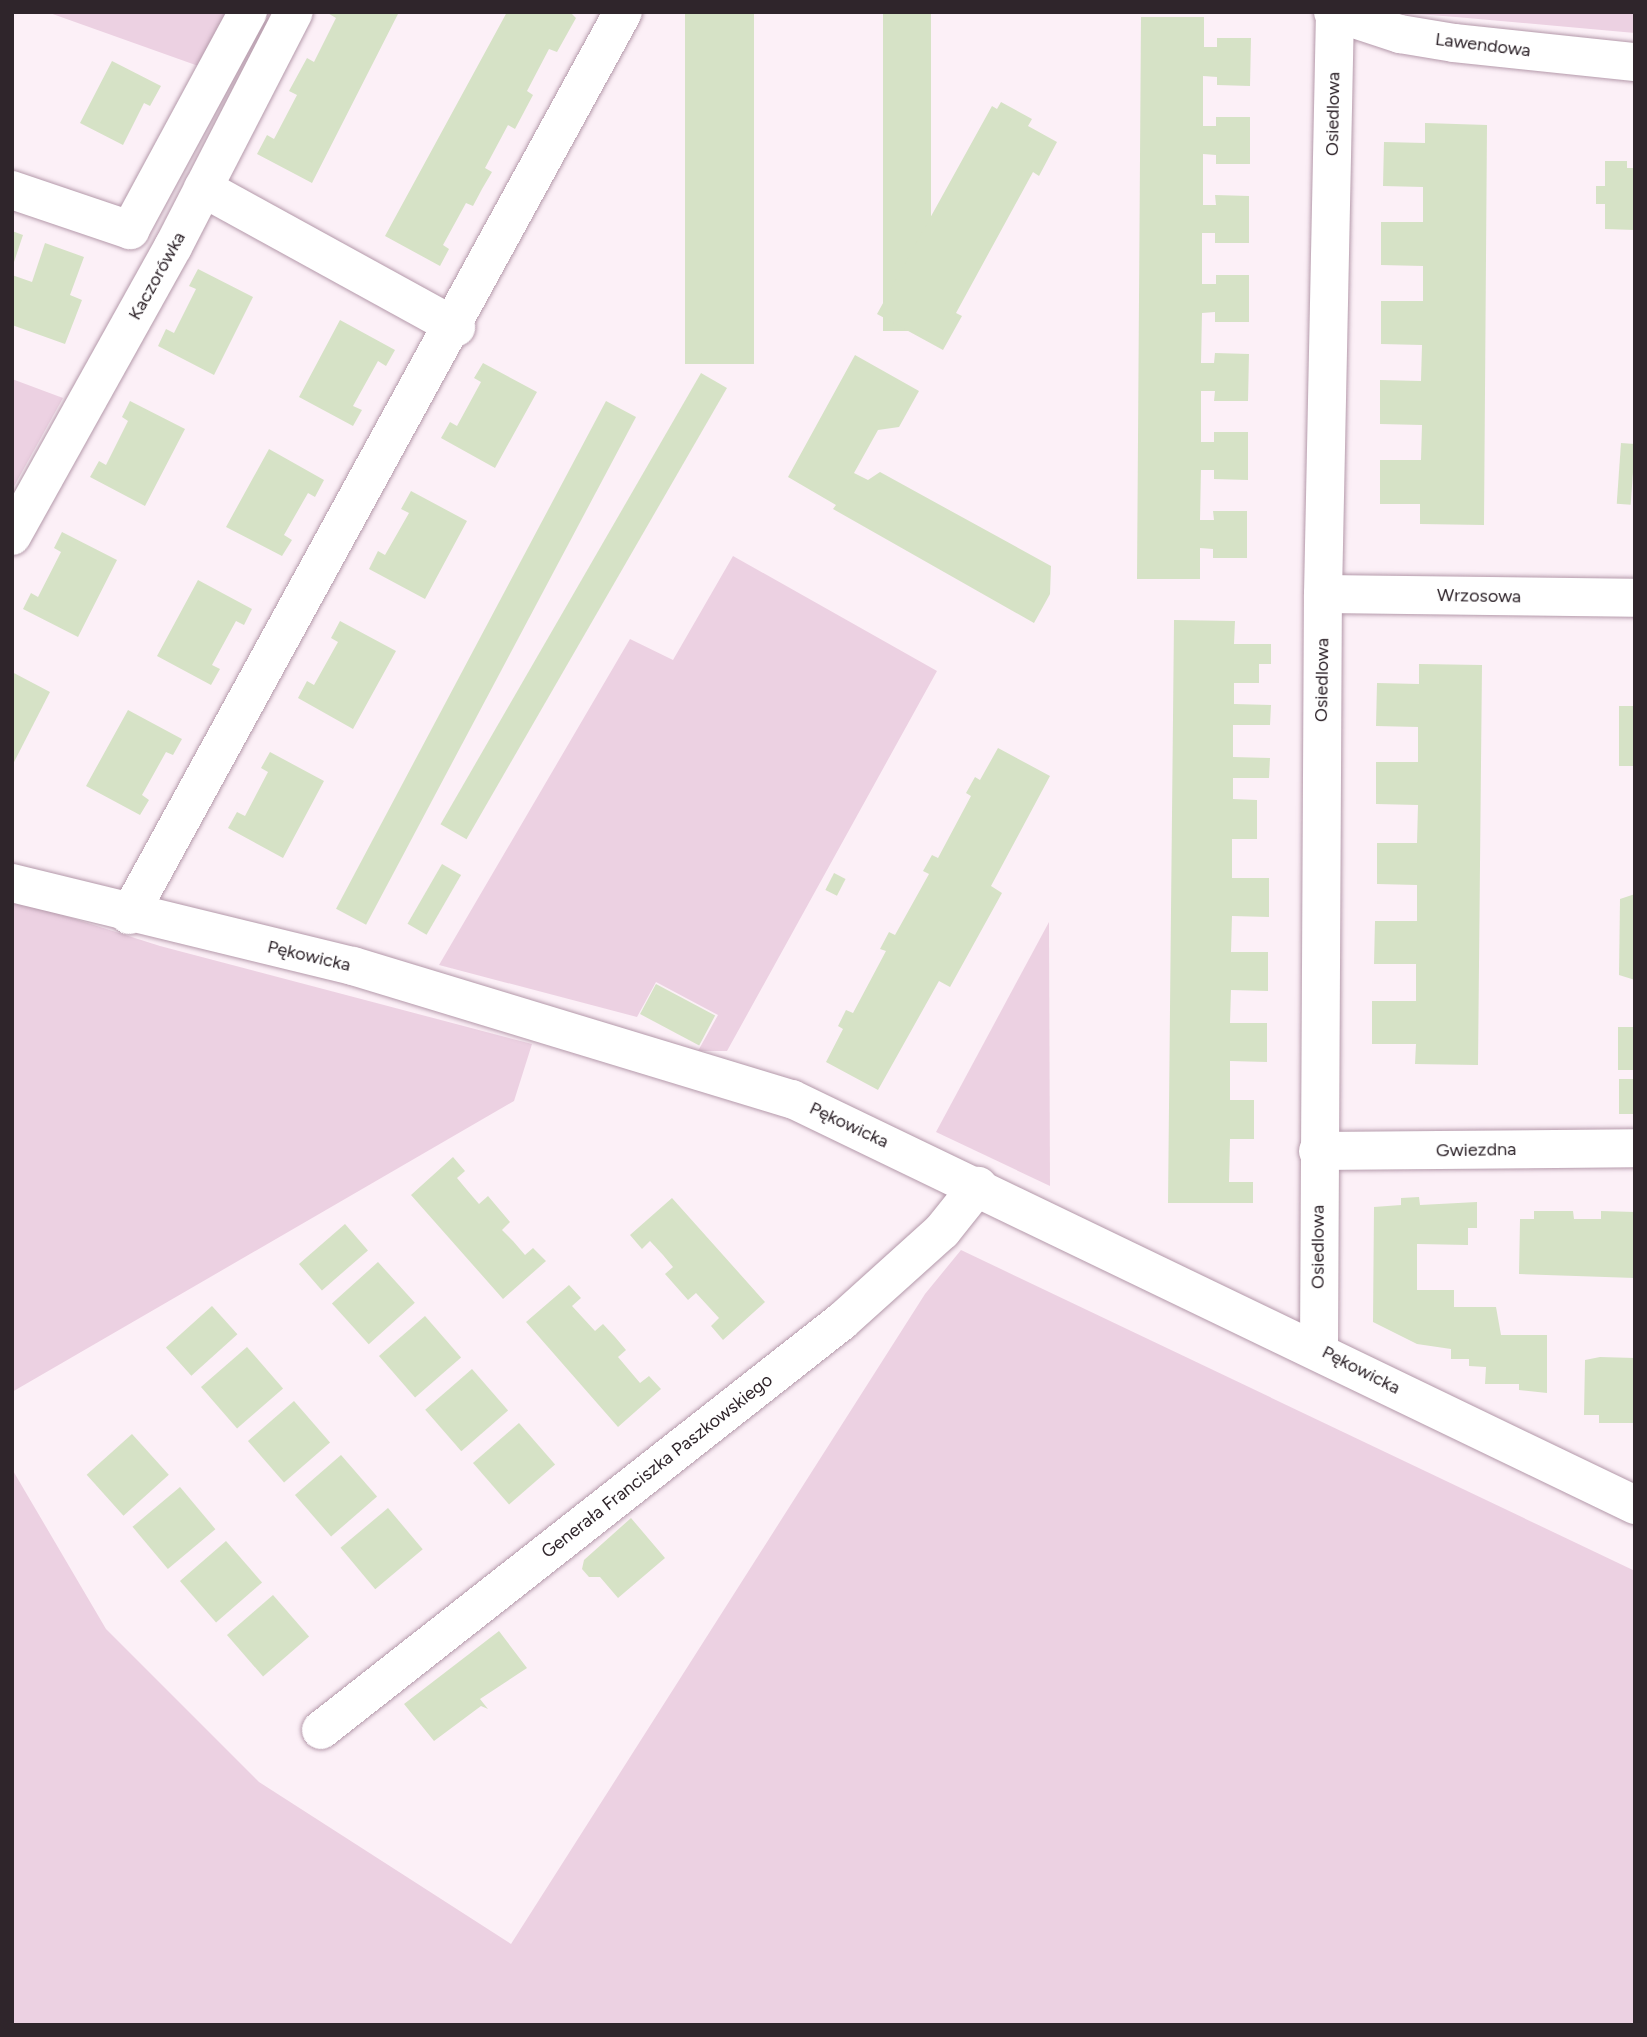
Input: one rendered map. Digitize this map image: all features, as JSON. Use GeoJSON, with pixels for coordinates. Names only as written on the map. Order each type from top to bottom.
{"type":"FeatureCollection","features":[{"type":"Feature","properties":{"kind":"street"},"geometry":{"type":"LineString","coordinates":[[12,190],[130,230],[248,12]]}},
{"type":"Feature","properties":{"kind":"street","name":"Kaczorówka"},"geometry":{"type":"LineString","coordinates":[[12,536],[203,188],[294,12]]}},
{"type":"Feature","properties":{"kind":"street"},"geometry":{"type":"LineString","coordinates":[[129,915],[456,327],[623,12]]}},
{"type":"Feature","properties":{"kind":"street","name":"Lawendowa"},"geometry":{"type":"LineString","coordinates":[[1334,13],[1400,34],[1454,43],[1635,62]]}},
{"type":"Feature","properties":{"kind":"street","name":"Osiedlowa"},"geometry":{"type":"LineString","coordinates":[[1319,1348],[1323,594],[1334,13]]}},
{"type":"Feature","properties":{"kind":"street"},"geometry":{"type":"LineString","coordinates":[[203,188],[456,327]]}},
{"type":"Feature","properties":{"kind":"street","name":"Wrzosowa"},"geometry":{"type":"LineString","coordinates":[[1323,594],[1635,598]]}},
{"type":"Feature","properties":{"kind":"street","name":"Pękowicka"},"geometry":{"type":"LineString","coordinates":[[12,883],[129,915],[393,977],[776,1093],[978,1185],[1319,1348],[1635,1505]]}},
{"type":"Feature","properties":{"kind":"street","name":"Gwiezdna"},"geometry":{"type":"LineString","coordinates":[[1318,1152],[1635,1148]]}},
{"type":"Feature","properties":{"kind":"street","name":"Generała Franciszka Paszkowskiego"},"geometry":{"type":"LineString","coordinates":[[321,1730],[842,1321],[942,1231],[978,1185]]}},
{"type":"Feature","properties":{"kind":"shaded area"},"geometry":{"type":"Polygon","coordinates":[[[47,12],[266,12],[232,78],[47,12]]]}},
{"type":"Feature","properties":{"kind":"shaded area"},"geometry":{"type":"Polygon","coordinates":[[[1391,12],[1635,12],[1635,33],[1456,17],[1391,12]]]}},
{"type":"Feature","properties":{"kind":"shaded area"},"geometry":{"type":"Polygon","coordinates":[[[12,379],[63,398],[12,490],[12,379]]]}},
{"type":"Feature","properties":{"kind":"shaded area"},"geometry":{"type":"Polygon","coordinates":[[[733,556],[937,671],[727,1051],[698,1051],[718,1015],[656,982],[637,1017],[439,965],[630,639],[673,660],[733,556]]]}},
{"type":"Feature","properties":{"kind":"shaded area"},"geometry":{"type":"Polygon","coordinates":[[[12,899],[160,946],[532,1044],[514,1101],[12,1392],[12,899]]]}},
{"type":"Feature","properties":{"kind":"shaded area"},"geometry":{"type":"Polygon","coordinates":[[[1049,922],[1050,1186],[936,1132],[1049,922]]]}},
{"type":"Feature","properties":{"kind":"shaded area"},"geometry":{"type":"Polygon","coordinates":[[[961,1250],[1635,1571],[1635,2025],[12,2025],[12,1469],[106,1629],[259,1782],[511,1944],[925,1294],[961,1250]]]}},
{"type":"Feature","properties":{"kind":"building"},"geometry":{"type":"Polygon","coordinates":[[[326,12],[399,12],[312,183],[257,154],[267,135],[274,139],[297,95],[289,91],[307,58],[314,62],[336,18],[326,12]]]}},
{"type":"Feature","properties":{"kind":"building"},"geometry":{"type":"Polygon","coordinates":[[[507,12],[570,12],[576,18],[557,52],[549,49],[527,91],[533,95],[515,129],[508,125],[485,168],[492,172],[473,206],[466,203],[443,245],[449,249],[440,266],[385,236],[507,12]]]}},
{"type":"Feature","properties":{"kind":"building"},"geometry":{"type":"Polygon","coordinates":[[[685,12],[754,12],[754,364],[685,364],[685,12]]]}},
{"type":"Feature","properties":{"kind":"building"},"geometry":{"type":"Polygon","coordinates":[[[883,12],[931,12],[931,331],[883,331],[883,12]]]}},
{"type":"Feature","properties":{"kind":"building"},"geometry":{"type":"Polygon","coordinates":[[[1141,17],[1204,17],[1204,47],[1217,47],[1217,38],[1251,38],[1250,86],[1217,85],[1217,77],[1203,76],[1203,126],[1216,126],[1216,117],[1250,117],[1250,164],[1216,164],[1216,155],[1203,154],[1203,205],[1216,205],[1215,195],[1249,196],[1249,243],[1215,243],[1215,233],[1202,233],[1202,284],[1216,284],[1216,275],[1249,275],[1249,322],[1215,322],[1215,312],[1202,313],[1201,363],[1214,363],[1215,353],[1249,354],[1248,401],[1214,401],[1215,391],[1201,391],[1201,442],[1214,442],[1214,432],[1248,432],[1248,480],[1214,479],[1214,470],[1201,470],[1200,520],[1214,520],[1213,511],[1247,511],[1247,558],[1213,558],[1213,549],[1200,548],[1200,579],[1137,579],[1141,17]]]}},
{"type":"Feature","properties":{"kind":"building"},"geometry":{"type":"Polygon","coordinates":[[[112,61],[161,86],[150,106],[144,103],[123,145],[80,123],[112,61]]]}},
{"type":"Feature","properties":{"kind":"building"},"geometry":{"type":"Polygon","coordinates":[[[1001,102],[1032,119],[1028,126],[1057,142],[1039,176],[1033,172],[956,313],[962,316],[943,350],[877,314],[992,106],[997,109],[1001,102]]]}},
{"type":"Feature","properties":{"kind":"building"},"geometry":{"type":"Polygon","coordinates":[[[1425,123],[1487,125],[1484,525],[1420,524],[1420,504],[1380,504],[1380,460],[1421,460],[1422,425],[1380,424],[1380,380],[1421,381],[1422,345],[1381,344],[1381,301],[1423,301],[1423,266],[1381,265],[1381,222],[1423,222],[1423,187],[1383,186],[1384,142],[1425,143],[1425,123]]]}},
{"type":"Feature","properties":{"kind":"building"},"geometry":{"type":"Polygon","coordinates":[[[1605,161],[1627,161],[1627,168],[1635,168],[1635,230],[1605,229],[1605,204],[1596,204],[1596,186],[1605,186],[1605,161]]]}},
{"type":"Feature","properties":{"kind":"building"},"geometry":{"type":"Polygon","coordinates":[[[12,231],[23,235],[13,265],[12,265],[12,231]]]}},
{"type":"Feature","properties":{"kind":"building"},"geometry":{"type":"Polygon","coordinates":[[[45,243],[84,257],[70,295],[82,300],[65,344],[12,325],[12,275],[32,282],[45,243]]]}},
{"type":"Feature","properties":{"kind":"building"},"geometry":{"type":"Polygon","coordinates":[[[198,269],[253,297],[214,375],[158,346],[166,329],[174,333],[196,289],[189,286],[198,269]]]}},
{"type":"Feature","properties":{"kind":"building"},"geometry":{"type":"Polygon","coordinates":[[[340,320],[395,350],[386,366],[378,361],[353,406],[362,410],[353,426],[299,397],[340,320]]]}},
{"type":"Feature","properties":{"kind":"building"},"geometry":{"type":"Polygon","coordinates":[[[855,355],[919,391],[899,427],[878,430],[854,473],[868,480],[880,472],[1051,566],[1050,594],[1034,623],[833,509],[836,505],[788,477],[855,355]]]}},
{"type":"Feature","properties":{"kind":"building"},"geometry":{"type":"Polygon","coordinates":[[[483,363],[537,392],[495,468],[441,438],[450,422],[457,426],[481,382],[474,378],[483,363]]]}},
{"type":"Feature","properties":{"kind":"building"},"geometry":{"type":"Polygon","coordinates":[[[701,373],[727,388],[466,839],[441,824],[701,373]]]}},
{"type":"Feature","properties":{"kind":"building"},"geometry":{"type":"Polygon","coordinates":[[[130,401],[185,429],[145,506],[90,477],[99,461],[106,465],[128,421],[122,417],[130,401]]]}},
{"type":"Feature","properties":{"kind":"building"},"geometry":{"type":"Polygon","coordinates":[[[606,401],[636,417],[366,925],[336,909],[606,401]]]}},
{"type":"Feature","properties":{"kind":"building"},"geometry":{"type":"Polygon","coordinates":[[[1621,443],[1635,444],[1631,505],[1617,504],[1621,443]]]}},
{"type":"Feature","properties":{"kind":"building"},"geometry":{"type":"Polygon","coordinates":[[[269,449],[324,480],[315,497],[308,493],[284,535],[292,540],[282,556],[226,527],[269,449]]]}},
{"type":"Feature","properties":{"kind":"building"},"geometry":{"type":"Polygon","coordinates":[[[411,491],[467,521],[425,599],[369,569],[378,551],[385,555],[409,513],[401,509],[411,491]]]}},
{"type":"Feature","properties":{"kind":"building"},"geometry":{"type":"Polygon","coordinates":[[[62,532],[117,560],[78,637],[23,609],[31,593],[38,597],[61,552],[54,548],[62,532]]]}},
{"type":"Feature","properties":{"kind":"building"},"geometry":{"type":"Polygon","coordinates":[[[198,580],[252,609],[244,625],[236,621],[212,665],[220,669],[211,685],[157,656],[198,580]]]}},
{"type":"Feature","properties":{"kind":"building"},"geometry":{"type":"Polygon","coordinates":[[[1174,620],[1235,621],[1234,644],[1271,644],[1271,664],[1259,664],[1259,683],[1234,683],[1234,704],[1271,705],[1270,725],[1233,725],[1233,757],[1270,758],[1269,778],[1233,778],[1233,799],[1257,800],[1257,839],[1232,839],[1232,878],[1269,878],[1269,917],[1232,916],[1231,952],[1268,952],[1268,991],[1231,990],[1230,1023],[1267,1023],[1267,1062],[1230,1061],[1230,1100],[1254,1100],[1254,1139],[1230,1139],[1229,1182],[1253,1182],[1253,1203],[1168,1203],[1174,620]]]}},
{"type":"Feature","properties":{"kind":"building"},"geometry":{"type":"Polygon","coordinates":[[[340,621],[396,651],[353,729],[298,698],[307,681],[314,685],[338,642],[331,638],[340,621]]]}},
{"type":"Feature","properties":{"kind":"building"},"geometry":{"type":"Polygon","coordinates":[[[1419,664],[1482,665],[1478,1065],[1415,1064],[1416,1044],[1372,1044],[1372,1001],[1416,1001],[1416,964],[1374,964],[1375,921],[1417,921],[1417,885],[1377,884],[1377,843],[1417,843],[1418,805],[1376,804],[1376,762],[1418,762],[1418,727],[1376,726],[1377,683],[1419,684],[1419,664]]]}},
{"type":"Feature","properties":{"kind":"building"},"geometry":{"type":"Polygon","coordinates":[[[12,672],[50,692],[12,766],[12,672]]]}},
{"type":"Feature","properties":{"kind":"building"},"geometry":{"type":"Polygon","coordinates":[[[1619,706],[1635,706],[1635,766],[1619,766],[1619,706]]]}},
{"type":"Feature","properties":{"kind":"building"},"geometry":{"type":"Polygon","coordinates":[[[128,710],[182,739],[173,755],[166,752],[142,795],[149,800],[140,815],[86,786],[128,710]]]}},
{"type":"Feature","properties":{"kind":"building"},"geometry":{"type":"Polygon","coordinates":[[[998,748],[1050,776],[991,886],[1002,893],[950,987],[939,981],[878,1090],[826,1062],[843,1029],[838,1026],[846,1010],[853,1013],[886,951],[880,949],[889,932],[895,935],[929,874],[923,871],[932,855],[938,858],[971,796],[966,793],[975,777],[980,780],[998,748]]]}},
{"type":"Feature","properties":{"kind":"building"},"geometry":{"type":"Polygon","coordinates":[[[270,752],[324,781],[283,858],[228,828],[237,812],[245,816],[268,772],[261,768],[270,752]]]}},
{"type":"Feature","properties":{"kind":"building"},"geometry":{"type":"Polygon","coordinates":[[[442,864],[461,875],[427,935],[408,924],[442,864]]]}},
{"type":"Feature","properties":{"kind":"building"},"geometry":{"type":"Polygon","coordinates":[[[834,873],[846,879],[837,896],[825,890],[834,873]]]}},
{"type":"Feature","properties":{"kind":"building"},"geometry":{"type":"Polygon","coordinates":[[[1635,894],[1635,980],[1619,975],[1620,899],[1635,894]]]}},
{"type":"Feature","properties":{"kind":"building"},"geometry":{"type":"Polygon","coordinates":[[[656,984],[715,1015],[699,1045],[640,1014],[656,984]]]}},
{"type":"Feature","properties":{"kind":"building"},"geometry":{"type":"Polygon","coordinates":[[[1618,1027],[1635,1027],[1635,1070],[1618,1070],[1618,1027]]]}},
{"type":"Feature","properties":{"kind":"building"},"geometry":{"type":"Polygon","coordinates":[[[1619,1079],[1635,1079],[1635,1114],[1619,1114],[1619,1079]]]}},
{"type":"Feature","properties":{"kind":"building"},"geometry":{"type":"Polygon","coordinates":[[[453,1157],[465,1171],[457,1178],[479,1204],[488,1196],[510,1222],[502,1230],[525,1255],[533,1248],[546,1261],[503,1299],[411,1195],[453,1157]]]}},
{"type":"Feature","properties":{"kind":"building"},"geometry":{"type":"Polygon","coordinates":[[[1419,1197],[1420,1205],[1477,1202],[1477,1228],[1468,1228],[1468,1245],[1417,1244],[1417,1290],[1454,1290],[1454,1307],[1496,1307],[1501,1335],[1547,1335],[1547,1393],[1519,1390],[1519,1384],[1485,1384],[1486,1367],[1469,1366],[1469,1359],[1451,1359],[1451,1349],[1417,1344],[1373,1322],[1374,1207],[1401,1205],[1401,1198],[1419,1197]]]}},
{"type":"Feature","properties":{"kind":"building"},"geometry":{"type":"Polygon","coordinates":[[[672,1198],[765,1302],[723,1340],[711,1326],[719,1318],[696,1293],[688,1300],[665,1274],[673,1267],[650,1241],[642,1249],[630,1235],[672,1198]]]}},
{"type":"Feature","properties":{"kind":"building"},"geometry":{"type":"Polygon","coordinates":[[[1534,1211],[1573,1211],[1574,1219],[1601,1219],[1601,1211],[1635,1212],[1635,1278],[1519,1274],[1520,1219],[1534,1219],[1534,1211]]]}},
{"type":"Feature","properties":{"kind":"building"},"geometry":{"type":"Polygon","coordinates":[[[345,1224],[368,1250],[322,1290],[299,1264],[345,1224]]]}},
{"type":"Feature","properties":{"kind":"building"},"geometry":{"type":"Polygon","coordinates":[[[378,1262],[415,1303],[369,1344],[332,1303],[378,1262]]]}},
{"type":"Feature","properties":{"kind":"building"},"geometry":{"type":"Polygon","coordinates":[[[569,1285],[581,1298],[572,1306],[595,1331],[603,1324],[615,1337],[626,1350],[618,1357],[640,1383],[649,1376],[661,1389],[618,1427],[526,1322],[569,1285]]]}},
{"type":"Feature","properties":{"kind":"building"},"geometry":{"type":"Polygon","coordinates":[[[212,1306],[237,1334],[191,1376],[166,1347],[212,1306]]]}},
{"type":"Feature","properties":{"kind":"building"},"geometry":{"type":"Polygon","coordinates":[[[425,1316],[461,1358],[415,1398],[379,1356],[425,1316]]]}},
{"type":"Feature","properties":{"kind":"building"},"geometry":{"type":"Polygon","coordinates":[[[247,1347],[283,1389],[237,1429],[201,1387],[247,1347]]]}},
{"type":"Feature","properties":{"kind":"building"},"geometry":{"type":"Polygon","coordinates":[[[1600,1357],[1635,1358],[1635,1423],[1599,1423],[1599,1415],[1584,1415],[1585,1360],[1600,1357]]]}},
{"type":"Feature","properties":{"kind":"building"},"geometry":{"type":"Polygon","coordinates":[[[472,1369],[508,1411],[461,1451],[425,1410],[472,1369]]]}},
{"type":"Feature","properties":{"kind":"building"},"geometry":{"type":"Polygon","coordinates":[[[294,1401],[330,1443],[284,1483],[248,1441],[294,1401]]]}},
{"type":"Feature","properties":{"kind":"building"},"geometry":{"type":"Polygon","coordinates":[[[519,1423],[555,1465],[509,1505],[473,1463],[519,1423]]]}},
{"type":"Feature","properties":{"kind":"building"},"geometry":{"type":"Polygon","coordinates":[[[132,1434],[169,1475],[123,1516],[87,1475],[132,1434]]]}},
{"type":"Feature","properties":{"kind":"building"},"geometry":{"type":"Polygon","coordinates":[[[341,1455],[377,1497],[331,1537],[295,1495],[341,1455]]]}},
{"type":"Feature","properties":{"kind":"building"},"geometry":{"type":"Polygon","coordinates":[[[180,1487],[215,1529],[168,1569],[133,1527],[180,1487]]]}},
{"type":"Feature","properties":{"kind":"building"},"geometry":{"type":"Polygon","coordinates":[[[388,1508],[423,1549],[375,1589],[341,1548],[388,1508]]]}},
{"type":"Feature","properties":{"kind":"building"},"geometry":{"type":"Polygon","coordinates":[[[631,1518],[665,1558],[618,1598],[600,1577],[589,1577],[582,1569],[584,1560],[631,1518]]]}},
{"type":"Feature","properties":{"kind":"building"},"geometry":{"type":"Polygon","coordinates":[[[226,1541],[262,1583],[216,1623],[180,1581],[226,1541]]]}},
{"type":"Feature","properties":{"kind":"building"},"geometry":{"type":"Polygon","coordinates":[[[273,1595],[309,1637],[263,1677],[227,1635],[273,1595]]]}},
{"type":"Feature","properties":{"kind":"building"},"geometry":{"type":"Polygon","coordinates":[[[499,1631],[527,1668],[480,1699],[488,1709],[481,1706],[434,1741],[404,1704],[499,1631]]]}}]}
